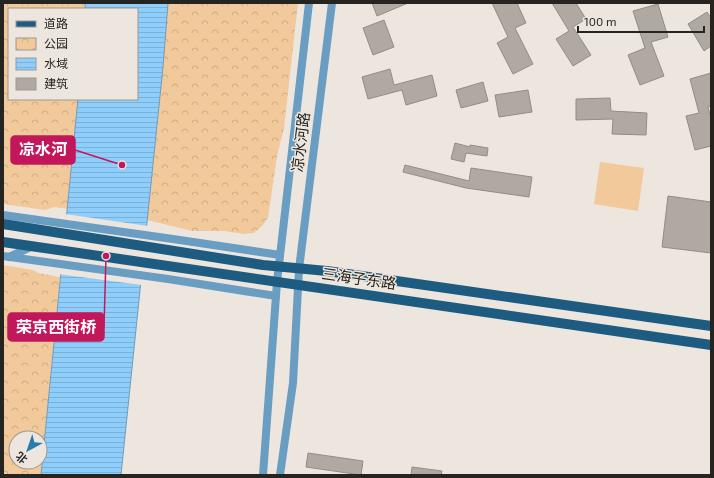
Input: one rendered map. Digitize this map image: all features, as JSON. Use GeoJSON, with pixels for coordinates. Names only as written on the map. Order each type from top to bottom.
{"type":"FeatureCollection","features":[{"type":"Feature","properties":{"kind":"main road","name":"三海子东路"},"geometry":{"type":"LineString","coordinates":[[7,225],[149,247],[167,242],[279,267],[327,271],[711,326]]}},
{"type":"Feature","properties":{"kind":"main road","name":"三海子东路"},"geometry":{"type":"LineString","coordinates":[[3,242],[146,262],[162,273],[297,284],[711,345]]}},
{"type":"Feature","properties":{"kind":"street","name":"凉水河路"},"geometry":{"type":"LineString","coordinates":[[263,475],[277,282],[309,3]]}},
{"type":"Feature","properties":{"kind":"street","name":"凉水河路"},"geometry":{"type":"LineString","coordinates":[[280,475],[293,383],[297,284],[332,3]]}},
{"type":"Feature","properties":{"kind":"street"},"geometry":{"type":"LineString","coordinates":[[3,215],[54,221],[167,242],[280,255]]}},
{"type":"Feature","properties":{"kind":"street"},"geometry":{"type":"LineString","coordinates":[[7,225],[37,219]]}},
{"type":"Feature","properties":{"kind":"street"},"geometry":{"type":"LineString","coordinates":[[6,257],[34,246]]}},
{"type":"Feature","properties":{"kind":"street"},"geometry":{"type":"LineString","coordinates":[[6,257],[162,273],[276,296]]}},
{"type":"Feature","properties":{"kind":"green space"},"geometry":{"type":"Polygon","coordinates":[[[3,3],[85,3],[85,8],[8,8],[8,100],[78,100],[68,209],[54,207],[45,210],[3,204],[3,3]]]}},
{"type":"Feature","properties":{"kind":"green space"},"geometry":{"type":"Polygon","coordinates":[[[168,3],[298,3],[284,128],[277,156],[268,218],[254,233],[244,234],[224,231],[192,231],[147,220],[168,3]]]}},
{"type":"Feature","properties":{"kind":"green space"},"geometry":{"type":"Polygon","coordinates":[[[600,162],[644,168],[638,211],[594,204],[600,162]]]}},
{"type":"Feature","properties":{"kind":"green space"},"geometry":{"type":"Polygon","coordinates":[[[3,265],[33,270],[38,273],[60,277],[45,430],[8,430],[8,470],[41,470],[41,475],[3,475],[3,265]]]}},
{"type":"Feature","properties":{"kind":"water"},"geometry":{"type":"Polygon","coordinates":[[[85,3],[168,3],[163,67],[121,475],[41,475],[41,470],[48,470],[48,430],[45,430],[78,100],[138,100],[138,8],[85,8],[85,3]]]}},
{"type":"Feature","properties":{"kind":"pier"},"geometry":{"type":"Polygon","coordinates":[[[65,214],[148,226],[142,285],[58,274],[65,214]]]}},
{"type":"Feature","properties":{"kind":"building"},"geometry":{"type":"Polygon","coordinates":[[[372,3],[408,3],[377,16],[372,3]]]}},
{"type":"Feature","properties":{"kind":"building"},"geometry":{"type":"Polygon","coordinates":[[[492,3],[517,3],[526,23],[515,28],[533,64],[513,74],[497,43],[508,37],[492,3]]]}},
{"type":"Feature","properties":{"kind":"building"},"geometry":{"type":"Polygon","coordinates":[[[552,3],[576,3],[586,19],[573,27],[591,55],[573,66],[556,39],[569,31],[552,3]]]}},
{"type":"Feature","properties":{"kind":"building"},"geometry":{"type":"Polygon","coordinates":[[[658,4],[668,37],[651,42],[664,76],[640,85],[628,55],[645,48],[633,11],[658,4]]]}},
{"type":"Feature","properties":{"kind":"building"},"geometry":{"type":"Polygon","coordinates":[[[707,12],[711,18],[711,46],[704,51],[688,24],[707,12]]]}},
{"type":"Feature","properties":{"kind":"building"},"geometry":{"type":"Polygon","coordinates":[[[384,20],[394,47],[373,55],[363,28],[384,20]]]}},
{"type":"Feature","properties":{"kind":"building"},"geometry":{"type":"Polygon","coordinates":[[[390,69],[394,85],[432,75],[437,96],[406,105],[402,90],[368,99],[362,77],[390,69]]]}},
{"type":"Feature","properties":{"kind":"building"},"geometry":{"type":"Polygon","coordinates":[[[711,73],[711,106],[708,107],[711,118],[711,146],[695,150],[686,116],[699,113],[690,79],[711,73]]]}},
{"type":"Feature","properties":{"kind":"building"},"geometry":{"type":"Polygon","coordinates":[[[483,82],[488,101],[461,108],[456,90],[483,82]]]}},
{"type":"Feature","properties":{"kind":"building"},"geometry":{"type":"Polygon","coordinates":[[[528,90],[532,112],[499,117],[495,95],[528,90]]]}},
{"type":"Feature","properties":{"kind":"building"},"geometry":{"type":"Polygon","coordinates":[[[610,98],[611,111],[647,113],[646,135],[612,134],[613,119],[576,120],[576,99],[610,98]]]}},
{"type":"Feature","properties":{"kind":"building"},"geometry":{"type":"Polygon","coordinates":[[[455,143],[470,147],[470,145],[488,148],[487,156],[466,153],[464,162],[451,159],[455,143]]]}},
{"type":"Feature","properties":{"kind":"building"},"geometry":{"type":"Polygon","coordinates":[[[405,165],[469,181],[471,168],[532,177],[529,197],[466,188],[403,172],[405,165]]]}},
{"type":"Feature","properties":{"kind":"building"},"geometry":{"type":"Polygon","coordinates":[[[668,196],[711,202],[711,253],[662,247],[668,196]]]}},
{"type":"Feature","properties":{"kind":"building"},"geometry":{"type":"Polygon","coordinates":[[[308,453],[363,461],[361,475],[306,467],[308,453]]]}},
{"type":"Feature","properties":{"kind":"building"},"geometry":{"type":"Polygon","coordinates":[[[412,467],[442,471],[441,475],[411,475],[412,467]]]}},
{"type":"Feature","properties":{"kind":"place","name":"凉水河"},"geometry":{"type":"Point","coordinates":[122,165]}},
{"type":"Feature","properties":{"kind":"place","name":"荣京西街桥"},"geometry":{"type":"Point","coordinates":[106,256]}}]}
